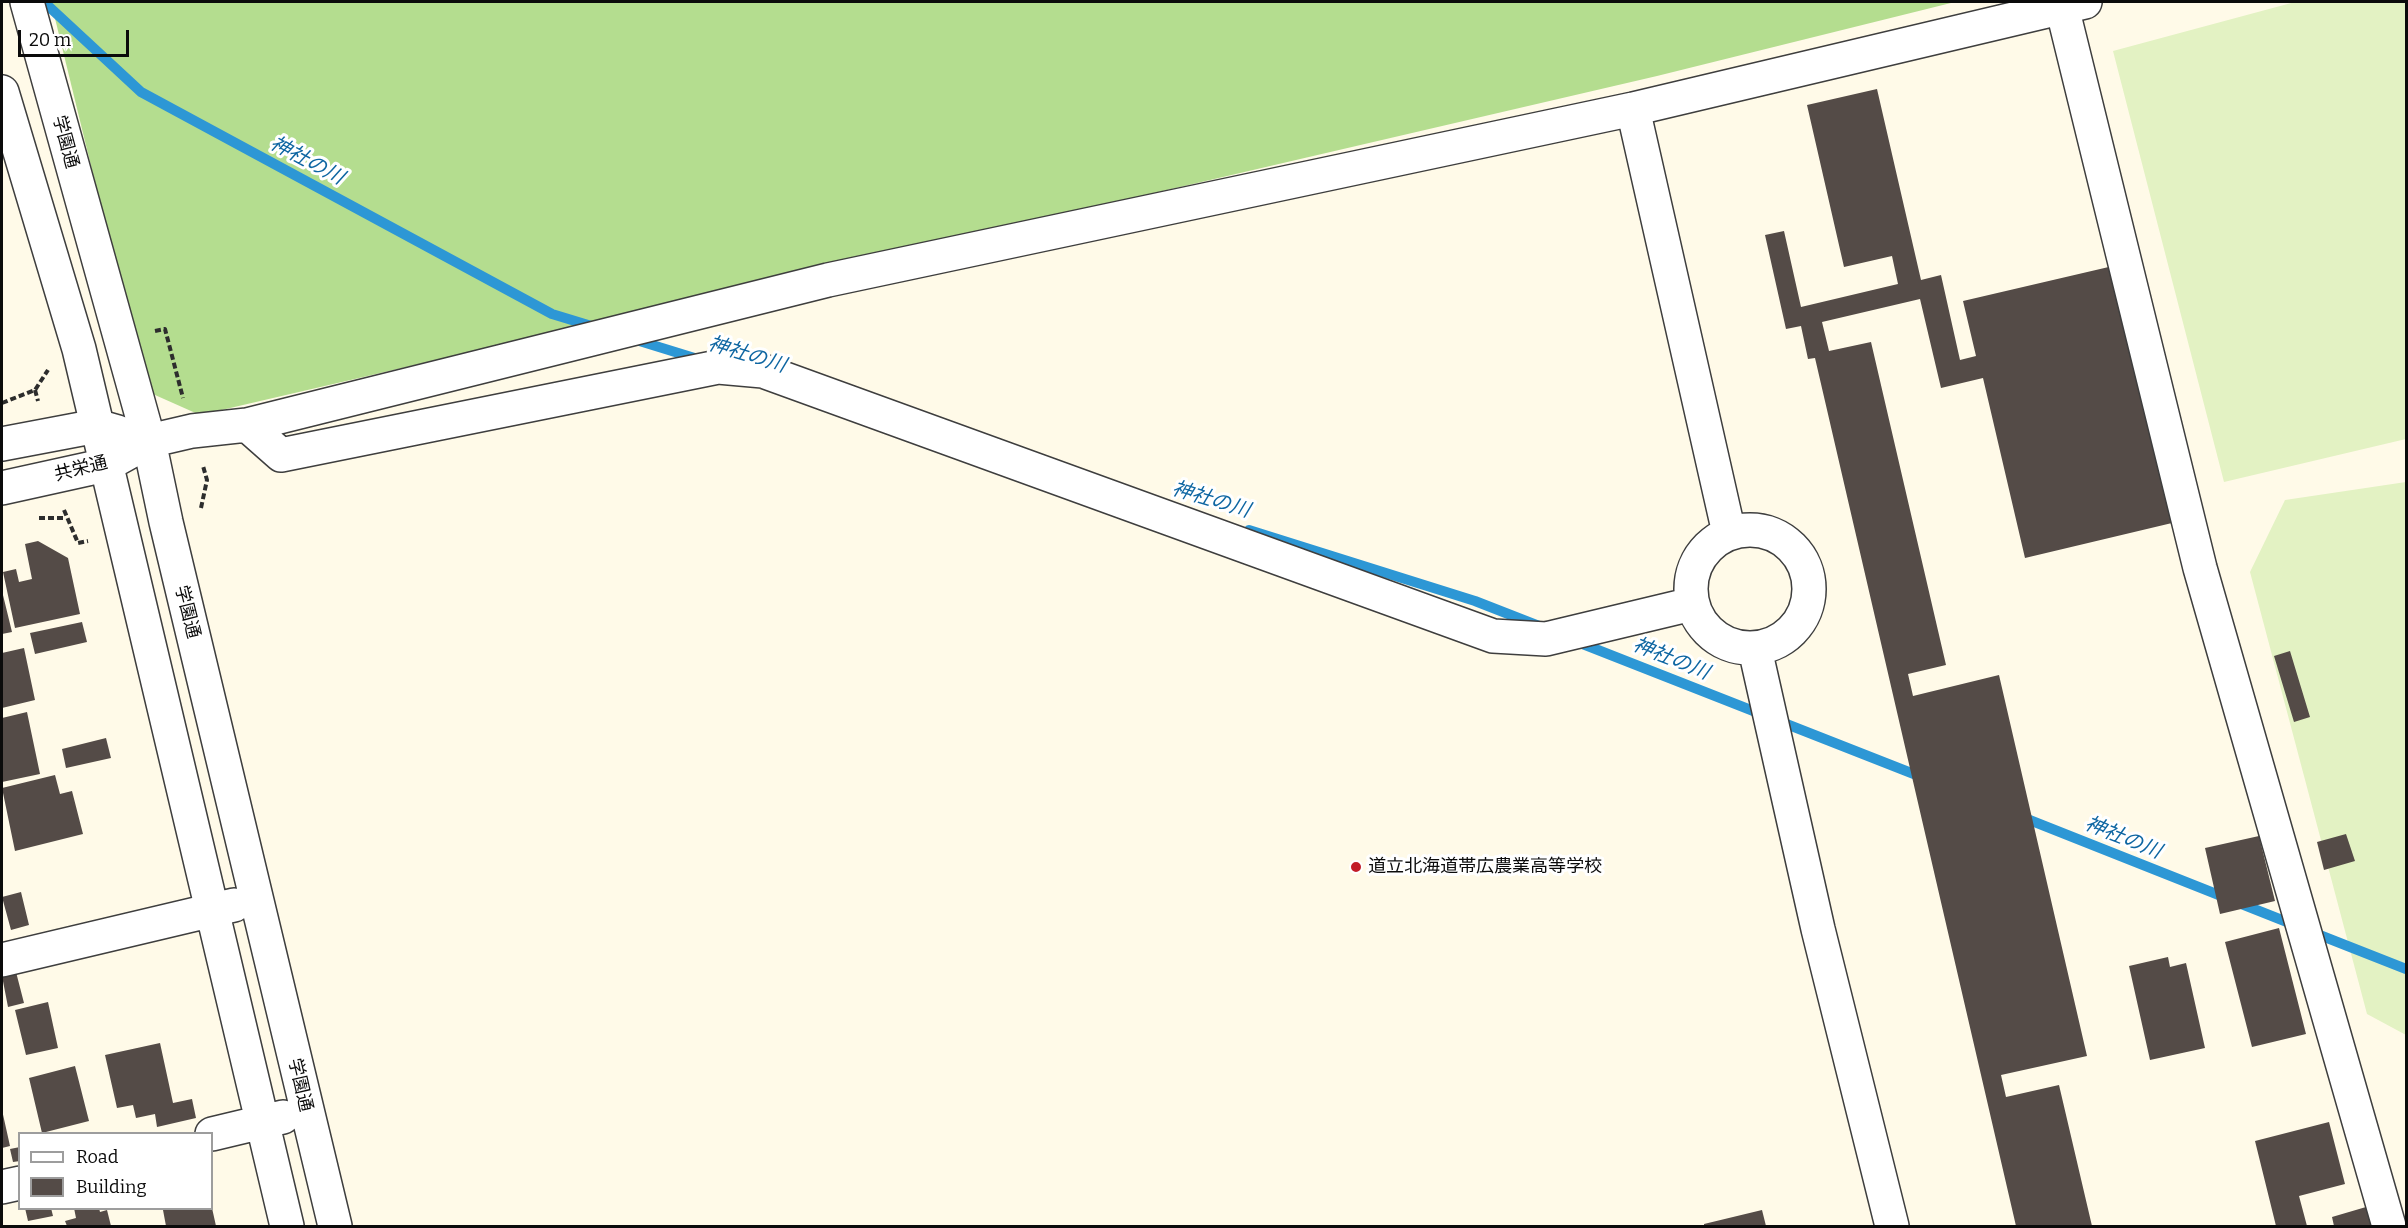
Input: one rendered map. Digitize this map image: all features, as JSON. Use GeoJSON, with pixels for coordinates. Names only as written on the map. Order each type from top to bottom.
{"type":"FeatureCollection","features":[{"type":"Feature","properties":{"kind":"street","name":"学園通"},"geometry":{"type":"LineString","coordinates":[[27,2],[149,441],[334,1227]]}},
{"type":"Feature","properties":{"kind":"street"},"geometry":{"type":"LineString","coordinates":[[149,441],[192,431],[247,425],[828,280],[1633,109],[2073,4],[2200,568],[2389,1227]]}},
{"type":"Feature","properties":{"kind":"street"},"geometry":{"type":"LineString","coordinates":[[2,92],[79,349],[287,1227]]}},
{"type":"Feature","properties":{"kind":"street"},"geometry":{"type":"LineString","coordinates":[[1633,109],[1729,533]]}},
{"type":"Feature","properties":{"kind":"street"},"geometry":{"type":"LineString","coordinates":[[247,425],[281,455],[718,368],[763,371],[1493,636],[1546,639],[1692,604]]}},
{"type":"Feature","properties":{"kind":"street","name":"共栄通"},"geometry":{"type":"LineString","coordinates":[[2,444],[97,426],[149,441]]}},
{"type":"Feature","properties":{"kind":"street","name":"共栄通"},"geometry":{"type":"LineString","coordinates":[[2,488],[106,465],[149,441]]}},
{"type":"Feature","properties":{"kind":"street"},"geometry":{"type":"LineString","coordinates":[[1749,530],[1769,533],[1786,543],[1800,558],[1808,576],[1809,597],[1803,616],[1791,633],[1774,644],[1755,649],[1738,648],[1722,642],[1709,633],[1692,604],[1692,578],[1701,554],[1714,542],[1729,533],[1749,530]]}},
{"type":"Feature","properties":{"kind":"street"},"geometry":{"type":"LineString","coordinates":[[1755,649],[1818,929],[1892,1227]]}},
{"type":"Feature","properties":{"kind":"street"},"geometry":{"type":"LineString","coordinates":[[2,960],[213,909],[257,901]]}},
{"type":"Feature","properties":{"kind":"street"},"geometry":{"type":"LineString","coordinates":[[213,1134],[306,1112]]}},
{"type":"Feature","properties":{"kind":"street"},"geometry":{"type":"LineString","coordinates":[[2,1187],[18,1183]]}},
{"type":"Feature","properties":{"kind":"path"},"geometry":{"type":"LineString","coordinates":[[2,403],[35,390]]}},
{"type":"Feature","properties":{"kind":"green space"},"geometry":{"type":"Polygon","coordinates":[[[51,2],[1955,2],[1657,76],[200,415],[146,391],[51,2]]]}},
{"type":"Feature","properties":{"kind":"green space"},"geometry":{"type":"Polygon","coordinates":[[[2295,2],[2406,2],[2406,439],[2224,482],[2113,51],[2295,2]]]}},
{"type":"Feature","properties":{"kind":"green space"},"geometry":{"type":"Polygon","coordinates":[[[2406,482],[2406,1035],[2367,1014],[2250,572],[2285,500],[2406,482]]]}},
{"type":"Feature","properties":{"kind":"building"},"geometry":{"type":"Polygon","coordinates":[[[1877,89],[1921,280],[1941,275],[1960,360],[1976,356],[1963,301],[2113,266],[2172,523],[2025,558],[1983,378],[1941,388],[1920,299],[1822,322],[1829,351],[1871,342],[1946,665],[1908,674],[1913,696],[1999,675],[2087,1056],[2001,1075],[2006,1097],[2059,1085],[2092,1226],[2016,1226],[1815,358],[1808,359],[1801,326],[1786,329],[1765,235],[1784,231],[1801,307],[1898,284],[1892,256],[1844,267],[1807,105],[1877,89]]]}},
{"type":"Feature","properties":{"kind":"building"},"geometry":{"type":"Polygon","coordinates":[[[38,541],[68,558],[80,614],[15,628],[3,572],[16,569],[19,582],[32,579],[25,544],[38,541]]]}},
{"type":"Feature","properties":{"kind":"building"},"geometry":{"type":"Polygon","coordinates":[[[2,591],[12,632],[2,634],[2,591]]]}},
{"type":"Feature","properties":{"kind":"building"},"geometry":{"type":"Polygon","coordinates":[[[82,622],[87,642],[35,654],[30,633],[82,622]]]}},
{"type":"Feature","properties":{"kind":"building"},"geometry":{"type":"Polygon","coordinates":[[[24,648],[35,700],[2,708],[2,653],[24,648]]]}},
{"type":"Feature","properties":{"kind":"building"},"geometry":{"type":"Polygon","coordinates":[[[2290,651],[2310,717],[2294,722],[2274,656],[2290,651]]]}},
{"type":"Feature","properties":{"kind":"building"},"geometry":{"type":"Polygon","coordinates":[[[27,712],[40,774],[2,782],[2,718],[27,712]]]}},
{"type":"Feature","properties":{"kind":"building"},"geometry":{"type":"Polygon","coordinates":[[[106,738],[111,758],[66,768],[62,749],[106,738]]]}},
{"type":"Feature","properties":{"kind":"building"},"geometry":{"type":"Polygon","coordinates":[[[55,775],[60,794],[72,791],[83,834],[15,851],[2,788],[55,775]]]}},
{"type":"Feature","properties":{"kind":"building"},"geometry":{"type":"Polygon","coordinates":[[[2346,834],[2355,861],[2324,870],[2317,842],[2346,834]]]}},
{"type":"Feature","properties":{"kind":"building"},"geometry":{"type":"Polygon","coordinates":[[[2259,836],[2275,901],[2220,914],[2205,848],[2259,836]]]}},
{"type":"Feature","properties":{"kind":"building"},"geometry":{"type":"Polygon","coordinates":[[[21,892],[29,925],[11,930],[2,897],[21,892]]]}},
{"type":"Feature","properties":{"kind":"building"},"geometry":{"type":"Polygon","coordinates":[[[2279,928],[2306,1034],[2252,1047],[2225,942],[2279,928]]]}},
{"type":"Feature","properties":{"kind":"building"},"geometry":{"type":"Polygon","coordinates":[[[2168,957],[2170,967],[2186,963],[2205,1048],[2150,1060],[2129,966],[2168,957]]]}},
{"type":"Feature","properties":{"kind":"building"},"geometry":{"type":"Polygon","coordinates":[[[16,972],[24,1003],[8,1007],[2,976],[16,972]]]}},
{"type":"Feature","properties":{"kind":"building"},"geometry":{"type":"Polygon","coordinates":[[[48,1002],[58,1048],[26,1055],[15,1010],[48,1002]]]}},
{"type":"Feature","properties":{"kind":"building"},"geometry":{"type":"Polygon","coordinates":[[[160,1043],[173,1103],[192,1099],[196,1118],[157,1127],[155,1114],[136,1118],[133,1105],[117,1108],[105,1055],[160,1043]]]}},
{"type":"Feature","properties":{"kind":"building"},"geometry":{"type":"Polygon","coordinates":[[[75,1066],[89,1121],[42,1132],[29,1078],[75,1066]]]}},
{"type":"Feature","properties":{"kind":"building"},"geometry":{"type":"Polygon","coordinates":[[[2,1110],[10,1146],[2,1148],[2,1110]]]}},
{"type":"Feature","properties":{"kind":"building"},"geometry":{"type":"Polygon","coordinates":[[[2329,1122],[2345,1184],[2299,1196],[2307,1226],[2276,1226],[2255,1141],[2329,1122]]]}},
{"type":"Feature","properties":{"kind":"building"},"geometry":{"type":"Polygon","coordinates":[[[18,1147],[18,1161],[13,1162],[10,1149],[18,1147]]]}},
{"type":"Feature","properties":{"kind":"building"},"geometry":{"type":"Polygon","coordinates":[[[2366,1207],[2371,1226],[2334,1226],[2332,1217],[2366,1207]]]}},
{"type":"Feature","properties":{"kind":"building"},"geometry":{"type":"Polygon","coordinates":[[[25,1210],[52,1210],[53,1216],[28,1221],[25,1210]]]}},
{"type":"Feature","properties":{"kind":"building"},"geometry":{"type":"Polygon","coordinates":[[[74,1210],[100,1210],[100,1212],[107,1210],[111,1226],[67,1226],[65,1221],[76,1218],[74,1210]]]}},
{"type":"Feature","properties":{"kind":"building"},"geometry":{"type":"Polygon","coordinates":[[[163,1210],[212,1210],[216,1226],[166,1226],[163,1210]]]}},
{"type":"Feature","properties":{"kind":"building"},"geometry":{"type":"Polygon","coordinates":[[[1762,1210],[1766,1226],[1704,1226],[1704,1224],[1762,1210]]]}},
{"type":"Feature","properties":{"kind":"waterway","name":"神社の川"},"geometry":{"type":"LineString","coordinates":[[44,2],[141,92],[552,314],[598,328]]}},
{"type":"Feature","properties":{"kind":"waterway","name":"神社の川"},"geometry":{"type":"LineString","coordinates":[[633,339],[701,360]]}},
{"type":"Feature","properties":{"kind":"waterway","name":"神社の川"},"geometry":{"type":"LineString","coordinates":[[1249,530],[1475,601],[1539,626]]}},
{"type":"Feature","properties":{"kind":"waterway","name":"神社の川"},"geometry":{"type":"LineString","coordinates":[[1575,641],[1924,778]]}},
{"type":"Feature","properties":{"kind":"waterway","name":"神社の川"},"geometry":{"type":"LineString","coordinates":[[2022,817],[2297,926]]}},
{"type":"Feature","properties":{"kind":"waterway","name":"神社の川"},"geometry":{"type":"LineString","coordinates":[[2312,932],[2406,969]]}},
{"type":"Feature","properties":{"kind":"place","name":"道立北海道帯広農業高等学校"},"geometry":{"type":"Point","coordinates":[1356,867]}}]}
